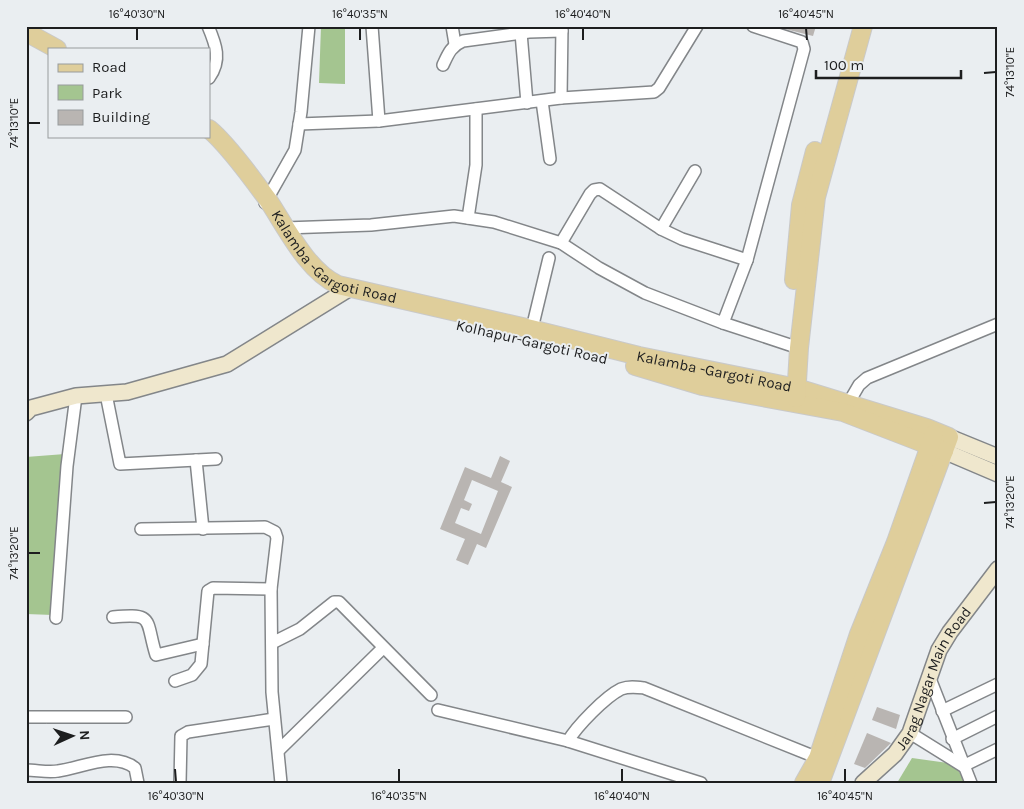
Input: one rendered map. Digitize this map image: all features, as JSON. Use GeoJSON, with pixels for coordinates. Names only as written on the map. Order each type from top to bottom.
{"type":"FeatureCollection","features":[{"type":"Feature","properties":{"kind":"main road"},"geometry":{"type":"LineString","coordinates":[[791,395],[803,195],[852,26]]}},
{"type":"Feature","properties":{"kind":"main road"},"geometry":{"type":"LineString","coordinates":[[794,346],[816,197],[863,26]]}},
{"type":"Feature","properties":{"kind":"main road"},"geometry":{"type":"LineString","coordinates":[[26,32],[55,48]]}},
{"type":"Feature","properties":{"kind":"main road"},"geometry":{"type":"LineString","coordinates":[[26,42],[48,53]]}},
{"type":"Feature","properties":{"kind":"main road","name":"Kalamba -Gargoti Road"},"geometry":{"type":"LineString","coordinates":[[210,130],[321,274],[342,293]]}},
{"type":"Feature","properties":{"kind":"main road"},"geometry":{"type":"LineString","coordinates":[[205,138],[265,203],[282,244],[326,291],[342,293]]}},
{"type":"Feature","properties":{"kind":"main road","name":"Kolhapur-Gargoti Road"},"geometry":{"type":"LineString","coordinates":[[342,293],[530,335],[702,386],[791,395]]}},
{"type":"Feature","properties":{"kind":"main road","name":"Kalamba -Gargoti Road"},"geometry":{"type":"LineString","coordinates":[[791,395],[846,407],[940,441]]}},
{"type":"Feature","properties":{"kind":"main road"},"geometry":{"type":"LineString","coordinates":[[804,783],[818,758],[859,634],[940,441]]}},
{"type":"Feature","properties":{"kind":"main road"},"geometry":{"type":"LineString","coordinates":[[820,783],[940,441]]}},
{"type":"Feature","properties":{"kind":"street"},"geometry":{"type":"LineString","coordinates":[[208,26],[217,52],[214,70],[210,76]]}},
{"type":"Feature","properties":{"kind":"street"},"geometry":{"type":"LineString","coordinates":[[265,203],[292,158],[299,124],[309,26]]}},
{"type":"Feature","properties":{"kind":"street"},"geometry":{"type":"LineString","coordinates":[[372,26],[379,121]]}},
{"type":"Feature","properties":{"kind":"street"},"geometry":{"type":"LineString","coordinates":[[452,26],[455,44]]}},
{"type":"Feature","properties":{"kind":"street"},"geometry":{"type":"LineString","coordinates":[[299,124],[379,121],[561,98],[654,92],[659,88],[697,26]]}},
{"type":"Feature","properties":{"kind":"street"},"geometry":{"type":"LineString","coordinates":[[723,323],[747,260],[804,49],[802,42],[760,27]]}},
{"type":"Feature","properties":{"kind":"street"},"geometry":{"type":"LineString","coordinates":[[443,66],[449,51],[455,44],[463,41],[562,29],[561,98]]}},
{"type":"Feature","properties":{"kind":"street"},"geometry":{"type":"LineString","coordinates":[[521,33],[527,102]]}},
{"type":"Feature","properties":{"kind":"street"},"geometry":{"type":"LineString","coordinates":[[542,101],[550,159]]}},
{"type":"Feature","properties":{"kind":"street"},"geometry":{"type":"LineString","coordinates":[[468,218],[476,165],[476,109]]}},
{"type":"Feature","properties":{"kind":"street"},"geometry":{"type":"LineString","coordinates":[[660,228],[695,171]]}},
{"type":"Feature","properties":{"kind":"street"},"geometry":{"type":"LineString","coordinates":[[562,242],[594,190],[600,189],[660,228],[682,239],[747,260]]}},
{"type":"Feature","properties":{"kind":"street"},"geometry":{"type":"LineString","coordinates":[[285,228],[371,226],[454,216],[494,222],[562,242],[600,268],[645,293],[723,323],[794,346]]}},
{"type":"Feature","properties":{"kind":"street"},"geometry":{"type":"LineString","coordinates":[[530,335],[549,258]]}},
{"type":"Feature","properties":{"kind":"street"},"geometry":{"type":"LineString","coordinates":[[26,413],[31,408],[76,396],[127,392],[226,364],[342,293]]}},
{"type":"Feature","properties":{"kind":"street"},"geometry":{"type":"LineString","coordinates":[[846,407],[859,385],[866,378],[998,324]]}},
{"type":"Feature","properties":{"kind":"street"},"geometry":{"type":"LineString","coordinates":[[106,394],[120,464],[216,459]]}},
{"type":"Feature","properties":{"kind":"street"},"geometry":{"type":"LineString","coordinates":[[56,618],[67,466],[76,396]]}},
{"type":"Feature","properties":{"kind":"street","name":"Kalamba -Gargoti Road"},"geometry":{"type":"LineString","coordinates":[[940,441],[998,456]]}},
{"type":"Feature","properties":{"kind":"street","name":"Kalamba -Gargoti Road"},"geometry":{"type":"LineString","coordinates":[[940,441],[998,474]]}},
{"type":"Feature","properties":{"kind":"street"},"geometry":{"type":"LineString","coordinates":[[196,460],[202,529]]}},
{"type":"Feature","properties":{"kind":"street"},"geometry":{"type":"LineString","coordinates":[[141,529],[265,527],[275,532],[277,538],[271,589],[272,643],[274,719],[280,750],[281,783]]}},
{"type":"Feature","properties":{"kind":"street","name":"Jarag Nagar Main Road"},"geometry":{"type":"LineString","coordinates":[[864,783],[895,754],[910,733],[929,676],[950,632],[998,569]]}},
{"type":"Feature","properties":{"kind":"street"},"geometry":{"type":"LineString","coordinates":[[175,681],[198,671],[203,644],[208,591],[213,588],[271,589]]}},
{"type":"Feature","properties":{"kind":"street"},"geometry":{"type":"LineString","coordinates":[[272,643],[300,629],[334,602],[339,602],[431,695]]}},
{"type":"Feature","properties":{"kind":"street"},"geometry":{"type":"LineString","coordinates":[[112,617],[138,615],[144,617],[148,621],[156,655],[203,644]]}},
{"type":"Feature","properties":{"kind":"street"},"geometry":{"type":"LineString","coordinates":[[280,750],[383,648]]}},
{"type":"Feature","properties":{"kind":"street"},"geometry":{"type":"LineString","coordinates":[[929,676],[962,766],[971,783]]}},
{"type":"Feature","properties":{"kind":"street"},"geometry":{"type":"LineString","coordinates":[[942,711],[998,684]]}},
{"type":"Feature","properties":{"kind":"street"},"geometry":{"type":"LineString","coordinates":[[568,741],[577,726],[620,690],[631,686],[644,688],[818,758]]}},
{"type":"Feature","properties":{"kind":"street"},"geometry":{"type":"LineString","coordinates":[[438,710],[568,741],[683,780],[701,783]]}},
{"type":"Feature","properties":{"kind":"street"},"geometry":{"type":"LineString","coordinates":[[952,739],[998,716]]}},
{"type":"Feature","properties":{"kind":"street"},"geometry":{"type":"LineString","coordinates":[[26,717],[126,717]]}},
{"type":"Feature","properties":{"kind":"street"},"geometry":{"type":"LineString","coordinates":[[180,783],[181,736],[188,732],[274,719]]}},
{"type":"Feature","properties":{"kind":"street"},"geometry":{"type":"LineString","coordinates":[[910,733],[962,766]]}},
{"type":"Feature","properties":{"kind":"street"},"geometry":{"type":"LineString","coordinates":[[962,766],[998,749]]}},
{"type":"Feature","properties":{"kind":"street"},"geometry":{"type":"LineString","coordinates":[[26,770],[55,772],[88,763],[128,763],[135,768],[138,783]]}},
{"type":"Feature","properties":{"kind":"green space"},"geometry":{"type":"Polygon","coordinates":[[[321,26],[360,26],[345,29],[345,84],[319,83],[321,26]]]}},
{"type":"Feature","properties":{"kind":"green space"},"geometry":{"type":"Polygon","coordinates":[[[65,454],[53,615],[26,614],[26,457],[65,454]]]}},
{"type":"Feature","properties":{"kind":"green space"},"geometry":{"type":"Polygon","coordinates":[[[912,758],[955,764],[965,783],[897,783],[912,758]]]}},
{"type":"Feature","properties":{"kind":"building"},"geometry":{"type":"Polygon","coordinates":[[[785,26],[816,26],[813,36],[785,29],[785,26]]]}},
{"type":"Feature","properties":{"kind":"building"},"geometry":{"type":"Polygon","coordinates":[[[500,456],[510,461],[501,482],[512,487],[486,548],[477,544],[468,565],[456,560],[465,539],[440,529],[465,467],[491,478],[500,456]],[[472,480],[464,500],[472,504],[469,511],[461,508],[455,523],[481,534],[498,491],[472,480]]]}},
{"type":"Feature","properties":{"kind":"building"},"geometry":{"type":"Polygon","coordinates":[[[877,707],[900,715],[896,729],[872,720],[877,707]]]}},
{"type":"Feature","properties":{"kind":"building"},"geometry":{"type":"Polygon","coordinates":[[[867,733],[891,743],[865,768],[854,764],[867,733]]]}}]}
